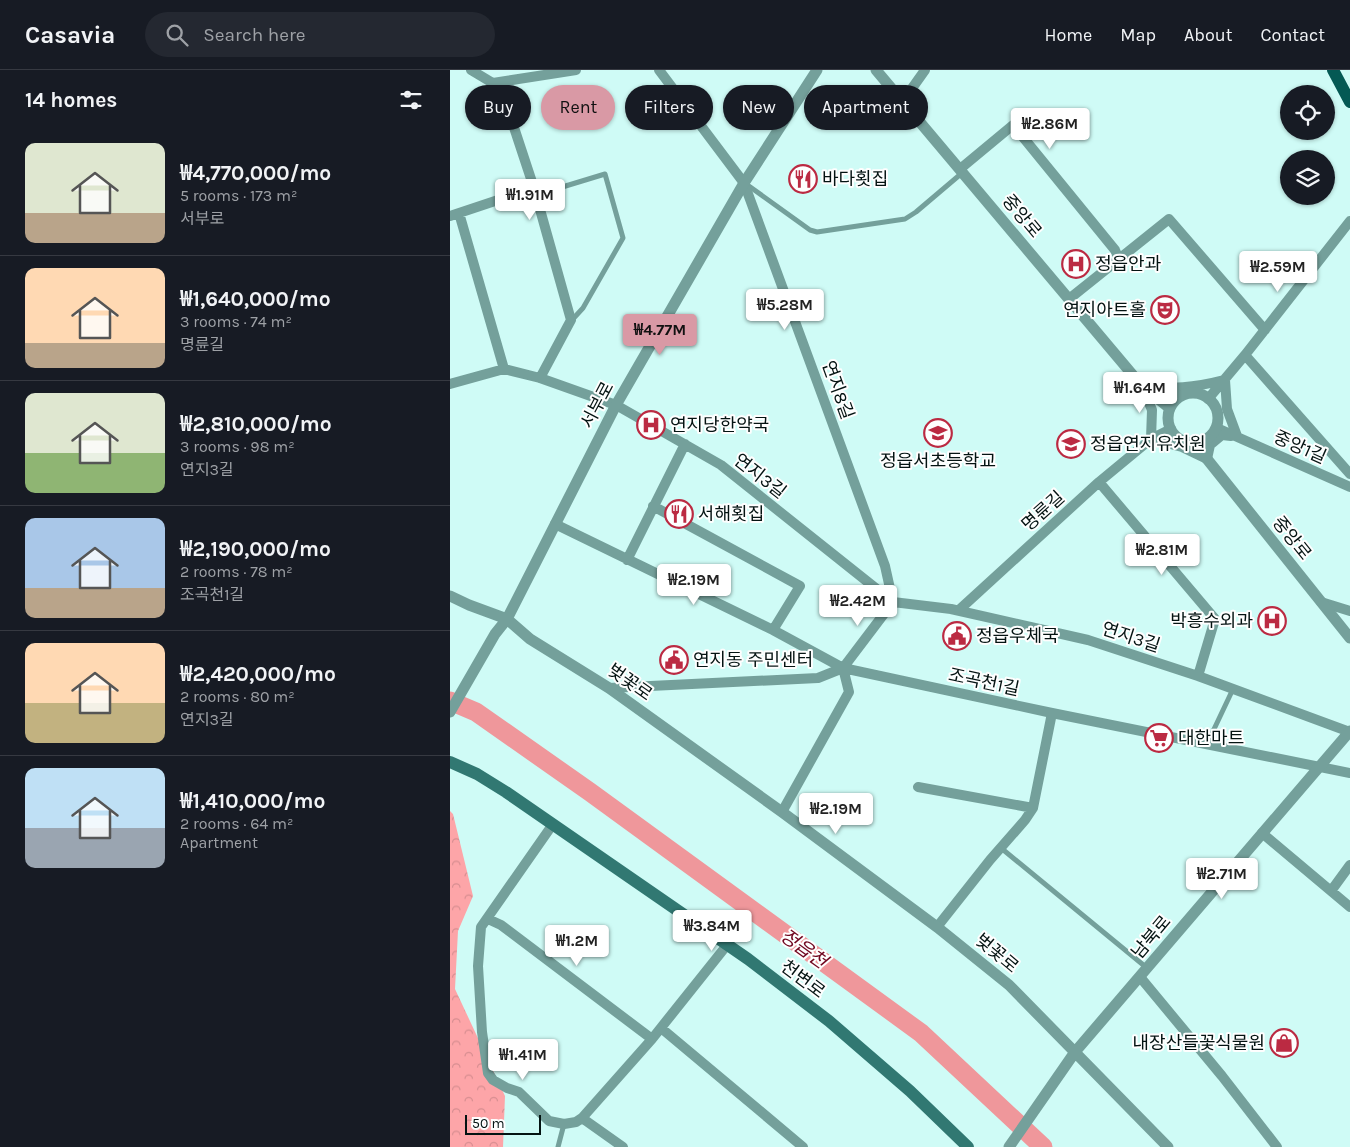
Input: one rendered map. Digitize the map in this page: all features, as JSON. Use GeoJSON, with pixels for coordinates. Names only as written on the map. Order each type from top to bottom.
{"type":"FeatureCollection","features":[{"type":"Feature","properties":{"kind":"main road"},"geometry":{"type":"LineString","coordinates":[[1332,70],[1350,102]]}},
{"type":"Feature","properties":{"kind":"main road","name":"천변로"},"geometry":{"type":"LineString","coordinates":[[450,762],[477,774],[553,824],[727,945],[870,1054],[968,1147]]}},
{"type":"Feature","properties":{"kind":"street"},"geometry":{"type":"LineString","coordinates":[[471,70],[501,88],[535,191],[571,320],[540,378]]}},
{"type":"Feature","properties":{"kind":"street"},"geometry":{"type":"LineString","coordinates":[[493,84],[576,70]]}},
{"type":"Feature","properties":{"kind":"street","name":"연지8길"},"geometry":{"type":"LineString","coordinates":[[659,70],[744,183],[885,566],[893,602]]}},
{"type":"Feature","properties":{"kind":"street","name":"서부로"},"geometry":{"type":"LineString","coordinates":[[450,712],[495,634],[507,619],[616,405],[744,183],[817,70]]}},
{"type":"Feature","properties":{"kind":"street","name":"중앙로"},"geometry":{"type":"LineString","coordinates":[[876,70],[889,85]]}},
{"type":"Feature","properties":{"kind":"street"},"geometry":{"type":"LineString","coordinates":[[915,85],[926,70]]}},
{"type":"Feature","properties":{"kind":"street"},"geometry":{"type":"LineString","coordinates":[[961,171],[1012,125],[1114,250],[1119,260]]}},
{"type":"Feature","properties":{"kind":"street","name":"중앙로"},"geometry":{"type":"LineString","coordinates":[[927,130],[1142,386]]}},
{"type":"Feature","properties":{"kind":"street"},"geometry":{"type":"LineString","coordinates":[[504,369],[454,215],[535,191]]}},
{"type":"Feature","properties":{"kind":"street"},"geometry":{"type":"LineString","coordinates":[[1069,299],[1169,219],[1265,330]]}},
{"type":"Feature","properties":{"kind":"street"},"geometry":{"type":"LineString","coordinates":[[1208,399],[1246,355],[1350,221]]}},
{"type":"Feature","properties":{"kind":"street"},"geometry":{"type":"LineString","coordinates":[[1246,355],[1350,474]]}},
{"type":"Feature","properties":{"kind":"street","name":"연지3길"},"geometry":{"type":"LineString","coordinates":[[450,384],[504,369],[540,378],[616,405],[721,465],[893,602],[959,610],[1088,640],[1198,676],[1350,731]]}},
{"type":"Feature","properties":{"kind":"street"},"geometry":{"type":"LineString","coordinates":[[1142,386],[1167,389],[1196,387],[1225,380]]}},
{"type":"Feature","properties":{"kind":"street"},"geometry":{"type":"LineString","coordinates":[[1206,459],[1210,445],[1222,435],[1237,436],[1227,408],[1225,380]]}},
{"type":"Feature","properties":{"kind":"street"},"geometry":{"type":"LineString","coordinates":[[1142,386],[1170,409]]}},
{"type":"Feature","properties":{"kind":"street"},"geometry":{"type":"LineString","coordinates":[[1142,386],[1152,410],[1151,439],[1182,447],[1206,459]]}},
{"type":"Feature","properties":{"kind":"street"},"geometry":{"type":"LineString","coordinates":[[1189,394],[1200,395],[1208,399],[1214,404],[1218,413],[1217,428],[1212,435],[1195,443],[1177,437],[1171,429],[1169,422],[1168,413],[1170,409],[1179,398],[1189,394]]}},
{"type":"Feature","properties":{"kind":"street","name":"중앙1길"},"geometry":{"type":"LineString","coordinates":[[1217,428],[1350,487]]}},
{"type":"Feature","properties":{"kind":"street","name":"명륜길"},"geometry":{"type":"LineString","coordinates":[[959,610],[1099,482],[1151,439],[1171,429]]}},
{"type":"Feature","properties":{"kind":"street"},"geometry":{"type":"LineString","coordinates":[[1201,441],[1206,459]]}},
{"type":"Feature","properties":{"kind":"street"},"geometry":{"type":"LineString","coordinates":[[627,560],[685,444]]}},
{"type":"Feature","properties":{"kind":"street","name":"중앙로"},"geometry":{"type":"LineString","coordinates":[[1206,459],[1350,638]]}},
{"type":"Feature","properties":{"kind":"street"},"geometry":{"type":"LineString","coordinates":[[1099,482],[1215,619],[1198,676]]}},
{"type":"Feature","properties":{"kind":"street"},"geometry":{"type":"LineString","coordinates":[[653,506],[800,586],[773,630]]}},
{"type":"Feature","properties":{"kind":"street","name":"조곡천1길"},"geometry":{"type":"LineString","coordinates":[[555,524],[773,630],[842,668],[1052,713],[1350,773]]}},
{"type":"Feature","properties":{"kind":"street","name":"벚꽃로"},"geometry":{"type":"LineString","coordinates":[[450,596],[507,619],[530,639],[609,688],[782,812],[937,927],[1008,985],[1168,1147]]}},
{"type":"Feature","properties":{"kind":"street"},"geometry":{"type":"LineString","coordinates":[[609,688],[818,678],[842,668],[893,602]]}},
{"type":"Feature","properties":{"kind":"street"},"geometry":{"type":"LineString","coordinates":[[1320,602],[1350,611]]}},
{"type":"Feature","properties":{"kind":"street"},"geometry":{"type":"LineString","coordinates":[[782,812],[849,692],[842,668]]}},
{"type":"Feature","properties":{"kind":"street"},"geometry":{"type":"LineString","coordinates":[[937,927],[1033,808],[1052,713]]}},
{"type":"Feature","properties":{"kind":"street","name":"남북로"},"geometry":{"type":"LineString","coordinates":[[1009,1147],[1075,1052],[1318,766],[1350,731]]}},
{"type":"Feature","properties":{"kind":"street"},"geometry":{"type":"LineString","coordinates":[[918,786],[1033,808]]}},
{"type":"Feature","properties":{"kind":"street"},"geometry":{"type":"LineString","coordinates":[[553,824],[488,919],[481,926],[478,966],[482,1032],[488,1073],[493,1080],[519,1092],[549,1120],[564,1124],[576,1122],[582,1118],[652,1039],[727,945]]}},
{"type":"Feature","properties":{"kind":"street"},"geometry":{"type":"LineString","coordinates":[[1262,833],[1350,907]]}},
{"type":"Feature","properties":{"kind":"street"},"geometry":{"type":"LineString","coordinates":[[1331,891],[1350,865]]}},
{"type":"Feature","properties":{"kind":"street"},"geometry":{"type":"LineString","coordinates":[[488,919],[501,925],[652,1039]]}},
{"type":"Feature","properties":{"kind":"street"},"geometry":{"type":"LineString","coordinates":[[1144,973],[1277,1147]]}},
{"type":"Feature","properties":{"kind":"street"},"geometry":{"type":"LineString","coordinates":[[661,1028],[803,1147]]}},
{"type":"Feature","properties":{"kind":"street"},"geometry":{"type":"LineString","coordinates":[[582,1118],[623,1147]]}},
{"type":"Feature","properties":{"kind":"lane"},"geometry":{"type":"LineString","coordinates":[[744,183],[810,230],[818,232],[905,219],[916,212],[961,171]]}},
{"type":"Feature","properties":{"kind":"lane"},"geometry":{"type":"LineString","coordinates":[[535,191],[605,174],[608,183],[623,238],[582,308],[571,320]]}},
{"type":"Feature","properties":{"kind":"lane"},"geometry":{"type":"LineString","coordinates":[[1207,744],[1233,689]]}},
{"type":"Feature","properties":{"kind":"lane"},"geometry":{"type":"LineString","coordinates":[[1001,848],[1144,973]]}},
{"type":"Feature","properties":{"kind":"lane"},"geometry":{"type":"LineString","coordinates":[[558,1147],[564,1124]]}},
{"type":"Feature","properties":{"kind":"green space"},"geometry":{"type":"Polygon","coordinates":[[[450,811],[453,814],[473,896],[458,931],[455,989],[505,1096],[503,1147],[450,1147],[450,811]]]}},
{"type":"Feature","properties":{"kind":"waterway","name":"정읍천"},"geometry":{"type":"LineString","coordinates":[[450,701],[476,712],[590,792],[921,1033],[1043,1147]]}},
{"type":"Feature","properties":{"kind":"place","name":"바다횟집"},"geometry":{"type":"Point","coordinates":[803,179]}},
{"type":"Feature","properties":{"kind":"place","name":"정읍안과"},"geometry":{"type":"Point","coordinates":[1076,264]}},
{"type":"Feature","properties":{"kind":"place","name":"연지아트홀"},"geometry":{"type":"Point","coordinates":[1165,310]}},
{"type":"Feature","properties":{"kind":"place","name":"연지당한약국"},"geometry":{"type":"Point","coordinates":[651,425]}},
{"type":"Feature","properties":{"kind":"place","name":"정읍서초등학교"},"geometry":{"type":"Point","coordinates":[938,433]}},
{"type":"Feature","properties":{"kind":"place","name":"정읍연지유치원"},"geometry":{"type":"Point","coordinates":[1071,444]}},
{"type":"Feature","properties":{"kind":"place","name":"서해횟집"},"geometry":{"type":"Point","coordinates":[679,514]}},
{"type":"Feature","properties":{"kind":"place","name":"박흥수외과"},"geometry":{"type":"Point","coordinates":[1272,621]}},
{"type":"Feature","properties":{"kind":"place","name":"정읍우체국"},"geometry":{"type":"Point","coordinates":[957,636]}},
{"type":"Feature","properties":{"kind":"place","name":"연지동 주민센터"},"geometry":{"type":"Point","coordinates":[674,660]}},
{"type":"Feature","properties":{"kind":"place","name":"대한마트"},"geometry":{"type":"Point","coordinates":[1159,738]}},
{"type":"Feature","properties":{"kind":"place","name":"내장산들꽃식물원"},"geometry":{"type":"Point","coordinates":[1284,1043]}}]}
